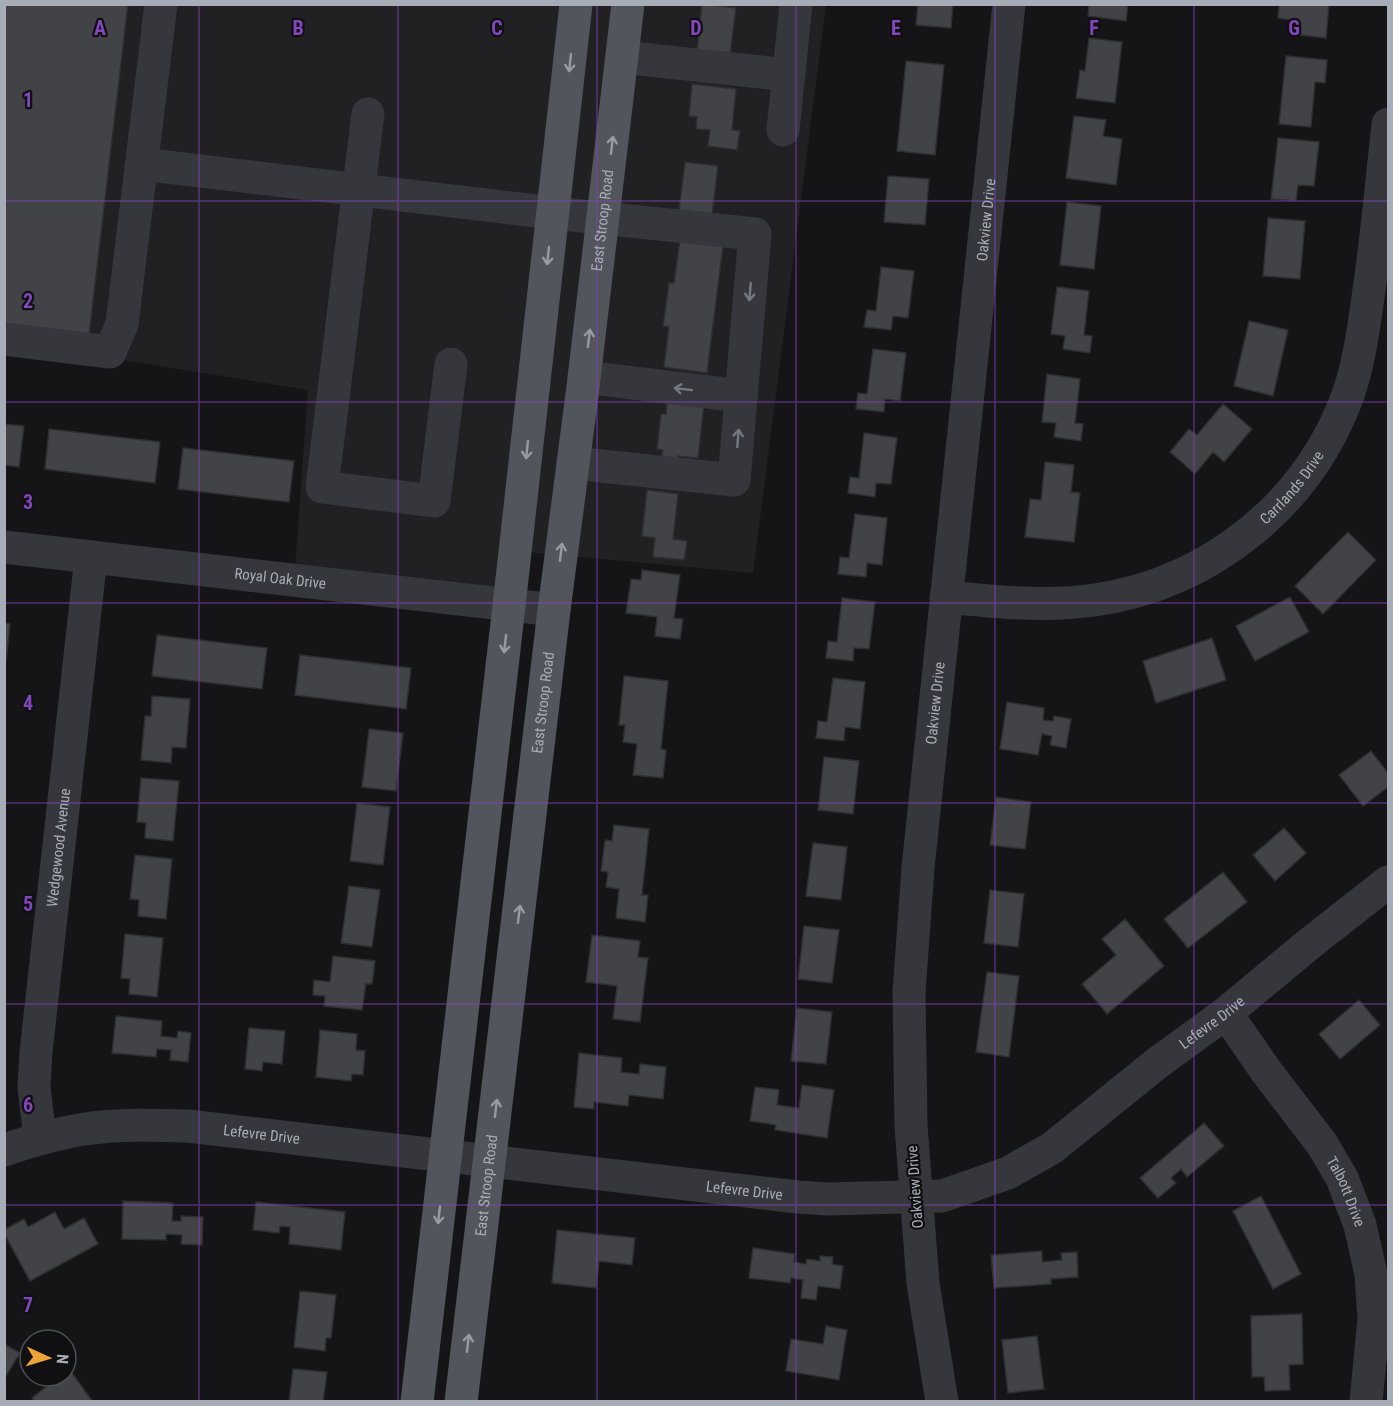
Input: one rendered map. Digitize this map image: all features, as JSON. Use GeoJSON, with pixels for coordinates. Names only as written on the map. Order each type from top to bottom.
{"type":"FeatureCollection","features":[{"type":"Feature","properties":{"kind":"main road"},"geometry":{"type":"LineString","coordinates":[[417,1401],[510,606],[576,4]]}},
{"type":"Feature","properties":{"kind":"main road","name":"East Stroop Road"},"geometry":{"type":"LineString","coordinates":[[461,1401],[628,4]]}},
{"type":"Feature","properties":{"kind":"street"},"geometry":{"type":"LineString","coordinates":[[4,339],[110,352],[122,324],[161,4]]}},
{"type":"Feature","properties":{"kind":"street"},"geometry":{"type":"LineString","coordinates":[[783,130],[796,4]]}},
{"type":"Feature","properties":{"kind":"street","name":"Oakview Drive"},"geometry":{"type":"LineString","coordinates":[[942,1401],[922,1283],[911,1126],[909,992],[918,868],[1009,4]]}},
{"type":"Feature","properties":{"kind":"street"},"geometry":{"type":"LineString","coordinates":[[622,57],[789,75]]}},
{"type":"Feature","properties":{"kind":"street"},"geometry":{"type":"LineString","coordinates":[[368,114],[322,487],[434,501],[451,364]]}},
{"type":"Feature","properties":{"kind":"street","name":"Carrlands Drive"},"geometry":{"type":"LineString","coordinates":[[946,597],[1024,604],[1095,600],[1145,589],[1202,565],[1232,547],[1269,517],[1303,478],[1328,440],[1348,393],[1361,346],[1389,124]]}},
{"type":"Feature","properties":{"kind":"street"},"geometry":{"type":"LineString","coordinates":[[142,164],[553,213],[755,234],[734,480],[573,462]]}},
{"type":"Feature","properties":{"kind":"street"},"geometry":{"type":"LineString","coordinates":[[584,377],[741,396]]}},
{"type":"Feature","properties":{"kind":"street","name":"Royal Oak Drive"},"geometry":{"type":"LineString","coordinates":[[4,547],[554,610]]}},
{"type":"Feature","properties":{"kind":"street","name":"Wedgewood Avenue"},"geometry":{"type":"LineString","coordinates":[[40,1138],[34,1087],[36,1052],[91,557]]}},
{"type":"Feature","properties":{"kind":"street","name":"Lefevre Drive"},"geometry":{"type":"LineString","coordinates":[[4,1150],[40,1138],[85,1129],[140,1125],[188,1126],[489,1163],[798,1197],[827,1199],[942,1196],[1008,1173],[1052,1148],[1156,1064],[1226,1013],[1389,882]]}},
{"type":"Feature","properties":{"kind":"street","name":"Talbott Drive"},"geometry":{"type":"LineString","coordinates":[[1226,1013],[1266,1071],[1322,1144],[1342,1178],[1374,1222],[1371,1274],[1374,1319],[1366,1401]]}},
{"type":"Feature","properties":{"kind":"shaded area"},"geometry":{"type":"Polygon","coordinates":[[[4,5],[826,5],[753,573],[516,551],[509,606],[294,581],[308,390],[5,341],[4,5]]]}},
{"type":"Feature","properties":{"kind":"building"},"geometry":{"type":"Polygon","coordinates":[[[4,4],[128,4],[89,335],[4,324],[4,4]]]}},
{"type":"Feature","properties":{"kind":"building"},"geometry":{"type":"Polygon","coordinates":[[[702,4],[736,8],[730,54],[697,51],[702,4]]]}},
{"type":"Feature","properties":{"kind":"building"},"geometry":{"type":"Polygon","coordinates":[[[918,4],[953,4],[951,28],[916,25],[918,4]]]}},
{"type":"Feature","properties":{"kind":"building"},"geometry":{"type":"Polygon","coordinates":[[[1089,4],[1128,4],[1126,21],[1088,16],[1089,4]]]}},
{"type":"Feature","properties":{"kind":"building"},"geometry":{"type":"Polygon","coordinates":[[[1279,4],[1329,4],[1326,38],[1290,34],[1292,20],[1278,18],[1279,4]]]}},
{"type":"Feature","properties":{"kind":"building"},"geometry":{"type":"Polygon","coordinates":[[[1089,38],[1122,42],[1115,103],[1076,98],[1080,70],[1085,71],[1089,38]]]}},
{"type":"Feature","properties":{"kind":"building"},"geometry":{"type":"Polygon","coordinates":[[[1286,56],[1327,60],[1325,83],[1315,82],[1311,127],[1279,124],[1286,56]]]}},
{"type":"Feature","properties":{"kind":"building"},"geometry":{"type":"Polygon","coordinates":[[[906,61],[944,65],[935,155],[897,151],[906,61]]]}},
{"type":"Feature","properties":{"kind":"building"},"geometry":{"type":"Polygon","coordinates":[[[692,84],[736,89],[732,130],[740,131],[737,150],[708,146],[710,130],[696,129],[697,117],[689,116],[692,84]]]}},
{"type":"Feature","properties":{"kind":"building"},"geometry":{"type":"Polygon","coordinates":[[[1074,116],[1106,120],[1103,136],[1122,139],[1116,185],[1066,178],[1074,116]]]}},
{"type":"Feature","properties":{"kind":"building"},"geometry":{"type":"Polygon","coordinates":[[[1278,138],[1319,142],[1314,186],[1298,185],[1296,201],[1271,199],[1278,138]]]}},
{"type":"Feature","properties":{"kind":"building"},"geometry":{"type":"Polygon","coordinates":[[[685,162],[718,166],[712,214],[679,210],[685,162]]]}},
{"type":"Feature","properties":{"kind":"building"},"geometry":{"type":"Polygon","coordinates":[[[888,176],[929,179],[925,225],[884,222],[888,176]]]}},
{"type":"Feature","properties":{"kind":"building"},"geometry":{"type":"Polygon","coordinates":[[[1067,202],[1101,206],[1094,269],[1060,265],[1067,202]]]}},
{"type":"Feature","properties":{"kind":"building"},"geometry":{"type":"Polygon","coordinates":[[[1268,218],[1305,221],[1300,279],[1263,276],[1268,218]]]}},
{"type":"Feature","properties":{"kind":"building"},"geometry":{"type":"Polygon","coordinates":[[[680,240],[723,246],[707,373],[664,367],[669,327],[663,326],[669,283],[674,283],[680,240]]]}},
{"type":"Feature","properties":{"kind":"building"},"geometry":{"type":"Polygon","coordinates":[[[881,267],[914,271],[908,318],[893,316],[891,330],[864,327],[867,310],[876,311],[881,267]]]}},
{"type":"Feature","properties":{"kind":"building"},"geometry":{"type":"Polygon","coordinates":[[[1057,287],[1089,291],[1084,335],[1092,336],[1090,353],[1063,349],[1065,336],[1051,334],[1057,287]]]}},
{"type":"Feature","properties":{"kind":"building"},"geometry":{"type":"Polygon","coordinates":[[[1249,321],[1288,330],[1273,396],[1234,386],[1249,321]]]}},
{"type":"Feature","properties":{"kind":"building"},"geometry":{"type":"Polygon","coordinates":[[[873,349],[906,353],[900,401],[885,399],[884,412],[856,409],[858,393],[867,394],[873,349]]]}},
{"type":"Feature","properties":{"kind":"building"},"geometry":{"type":"Polygon","coordinates":[[[1047,374],[1080,379],[1075,423],[1083,424],[1081,441],[1054,437],[1056,423],[1042,422],[1047,374]]]}},
{"type":"Feature","properties":{"kind":"building"},"geometry":{"type":"Polygon","coordinates":[[[667,400],[704,404],[698,458],[678,456],[678,462],[661,461],[663,450],[657,449],[661,414],[666,414],[667,400]]]}},
{"type":"Feature","properties":{"kind":"building"},"geometry":{"type":"Polygon","coordinates":[[[1223,404],[1252,429],[1224,462],[1213,452],[1195,474],[1170,452],[1189,429],[1197,435],[1223,404]]]}},
{"type":"Feature","properties":{"kind":"building"},"geometry":{"type":"Polygon","coordinates":[[[4,424],[24,426],[19,467],[4,465],[4,424]]]}},
{"type":"Feature","properties":{"kind":"building"},"geometry":{"type":"Polygon","coordinates":[[[49,429],[160,442],[155,483],[45,469],[49,429]]]}},
{"type":"Feature","properties":{"kind":"building"},"geometry":{"type":"Polygon","coordinates":[[[864,433],[897,438],[891,484],[876,483],[875,497],[848,493],[850,477],[859,478],[864,433]]]}},
{"type":"Feature","properties":{"kind":"building"},"geometry":{"type":"Polygon","coordinates":[[[183,448],[294,461],[289,502],[178,489],[183,448]]]}},
{"type":"Feature","properties":{"kind":"building"},"geometry":{"type":"Polygon","coordinates":[[[1045,462],[1074,465],[1071,492],[1080,493],[1074,542],[1025,537],[1030,499],[1041,500],[1045,462]]]}},
{"type":"Feature","properties":{"kind":"building"},"geometry":{"type":"Polygon","coordinates":[[[647,490],[678,494],[673,539],[687,541],[684,560],[653,557],[655,538],[642,536],[647,490]]]}},
{"type":"Feature","properties":{"kind":"building"},"geometry":{"type":"Polygon","coordinates":[[[855,514],[887,518],[882,565],[867,563],[866,577],[838,574],[840,557],[849,558],[855,514]]]}},
{"type":"Feature","properties":{"kind":"building"},"geometry":{"type":"Polygon","coordinates":[[[1348,532],[1376,560],[1323,614],[1295,586],[1348,532]]]}},
{"type":"Feature","properties":{"kind":"building"},"geometry":{"type":"Polygon","coordinates":[[[642,570],[680,575],[674,618],[683,619],[680,639],[655,636],[657,617],[626,613],[631,579],[641,580],[642,570]]]}},
{"type":"Feature","properties":{"kind":"building"},"geometry":{"type":"Polygon","coordinates":[[[1290,597],[1309,632],[1255,661],[1236,626],[1290,597]]]}},
{"type":"Feature","properties":{"kind":"building"},"geometry":{"type":"Polygon","coordinates":[[[842,598],[875,602],[869,649],[854,648],[853,661],[826,658],[828,641],[837,642],[842,598]]]}},
{"type":"Feature","properties":{"kind":"building"},"geometry":{"type":"Polygon","coordinates":[[[4,623],[10,624],[6,662],[4,662],[4,623]]]}},
{"type":"Feature","properties":{"kind":"building"},"geometry":{"type":"Polygon","coordinates":[[[157,635],[267,648],[262,689],[152,676],[157,635]]]}},
{"type":"Feature","properties":{"kind":"building"},"geometry":{"type":"Polygon","coordinates":[[[1212,638],[1226,680],[1156,703],[1143,661],[1212,638]]]}},
{"type":"Feature","properties":{"kind":"building"},"geometry":{"type":"Polygon","coordinates":[[[300,655],[411,668],[406,709],[295,695],[300,655]]]}},
{"type":"Feature","properties":{"kind":"building"},"geometry":{"type":"Polygon","coordinates":[[[624,676],[668,681],[661,749],[666,750],[663,778],[633,775],[637,744],[623,742],[625,725],[619,725],[624,676]]]}},
{"type":"Feature","properties":{"kind":"building"},"geometry":{"type":"Polygon","coordinates":[[[833,678],[865,682],[860,729],[845,727],[844,741],[816,738],[818,721],[827,722],[833,678]]]}},
{"type":"Feature","properties":{"kind":"building"},"geometry":{"type":"Polygon","coordinates":[[[152,696],[190,699],[186,748],[172,747],[171,763],[141,760],[145,716],[151,716],[152,696]]]}},
{"type":"Feature","properties":{"kind":"building"},"geometry":{"type":"Polygon","coordinates":[[[1007,702],[1044,708],[1043,720],[1053,721],[1054,716],[1071,719],[1066,748],[1050,745],[1052,736],[1042,734],[1038,755],[1000,749],[1007,702]]]}},
{"type":"Feature","properties":{"kind":"building"},"geometry":{"type":"Polygon","coordinates":[[[369,729],[403,733],[396,791],[362,787],[369,729]]]}},
{"type":"Feature","properties":{"kind":"building"},"geometry":{"type":"Polygon","coordinates":[[[1371,751],[1388,773],[1388,787],[1363,806],[1339,775],[1371,751]]]}},
{"type":"Feature","properties":{"kind":"building"},"geometry":{"type":"Polygon","coordinates":[[[824,757],[859,761],[853,814],[818,810],[824,757]]]}},
{"type":"Feature","properties":{"kind":"building"},"geometry":{"type":"Polygon","coordinates":[[[141,778],[179,781],[173,841],[145,838],[146,823],[137,822],[141,778]]]}},
{"type":"Feature","properties":{"kind":"building"},"geometry":{"type":"Polygon","coordinates":[[[996,797],[1031,802],[1025,849],[990,845],[996,797]]]}},
{"type":"Feature","properties":{"kind":"building"},"geometry":{"type":"Polygon","coordinates":[[[357,803],[390,807],[383,865],[350,861],[357,803]]]}},
{"type":"Feature","properties":{"kind":"building"},"geometry":{"type":"Polygon","coordinates":[[[614,825],[649,829],[642,895],[648,895],[645,922],[616,918],[619,889],[606,887],[608,872],[601,871],[605,840],[612,841],[614,825]]]}},
{"type":"Feature","properties":{"kind":"building"},"geometry":{"type":"Polygon","coordinates":[[[1284,828],[1306,853],[1275,881],[1253,855],[1284,828]]]}},
{"type":"Feature","properties":{"kind":"building"},"geometry":{"type":"Polygon","coordinates":[[[813,843],[847,847],[841,900],[806,896],[813,843]]]}},
{"type":"Feature","properties":{"kind":"building"},"geometry":{"type":"Polygon","coordinates":[[[135,855],[172,859],[166,919],[138,916],[139,900],[130,899],[135,855]]]}},
{"type":"Feature","properties":{"kind":"building"},"geometry":{"type":"Polygon","coordinates":[[[1223,872],[1247,902],[1188,948],[1164,919],[1223,872]]]}},
{"type":"Feature","properties":{"kind":"building"},"geometry":{"type":"Polygon","coordinates":[[[349,886],[380,890],[372,947],[341,943],[349,886]]]}},
{"type":"Feature","properties":{"kind":"building"},"geometry":{"type":"Polygon","coordinates":[[[990,890],[1024,894],[1018,947],[984,943],[990,890]]]}},
{"type":"Feature","properties":{"kind":"building"},"geometry":{"type":"Polygon","coordinates":[[[1125,919],[1164,966],[1107,1014],[1082,984],[1116,955],[1102,939],[1125,919]]]}},
{"type":"Feature","properties":{"kind":"building"},"geometry":{"type":"Polygon","coordinates":[[[804,926],[839,930],[832,983],[798,979],[804,926]]]}},
{"type":"Feature","properties":{"kind":"building"},"geometry":{"type":"Polygon","coordinates":[[[125,934],[163,938],[157,997],[129,994],[130,979],[121,978],[125,934]]]}},
{"type":"Feature","properties":{"kind":"building"},"geometry":{"type":"Polygon","coordinates":[[[592,935],[640,941],[638,957],[648,958],[640,1022],[613,1019],[617,986],[586,982],[592,935]]]}},
{"type":"Feature","properties":{"kind":"building"},"geometry":{"type":"Polygon","coordinates":[[[333,956],[375,961],[372,984],[366,984],[362,1010],[324,1006],[325,996],[313,995],[314,980],[330,982],[333,956]]]}},
{"type":"Feature","properties":{"kind":"building"},"geometry":{"type":"Polygon","coordinates":[[[987,972],[1019,976],[1009,1057],[976,1052],[987,972]]]}},
{"type":"Feature","properties":{"kind":"building"},"geometry":{"type":"Polygon","coordinates":[[[1359,1000],[1380,1025],[1340,1059],[1319,1034],[1359,1000]]]}},
{"type":"Feature","properties":{"kind":"building"},"geometry":{"type":"Polygon","coordinates":[[[797,1008],[832,1012],[826,1064],[791,1061],[797,1008]]]}},
{"type":"Feature","properties":{"kind":"building"},"geometry":{"type":"Polygon","coordinates":[[[116,1016],[162,1021],[161,1036],[177,1038],[178,1031],[191,1033],[188,1062],[170,1060],[171,1050],[157,1049],[156,1057],[112,1053],[116,1016]]]}},
{"type":"Feature","properties":{"kind":"building"},"geometry":{"type":"Polygon","coordinates":[[[249,1028],[285,1031],[282,1064],[263,1062],[262,1071],[245,1069],[249,1028]]]}},
{"type":"Feature","properties":{"kind":"building"},"geometry":{"type":"Polygon","coordinates":[[[320,1030],[357,1034],[356,1050],[365,1051],[363,1075],[352,1074],[351,1081],[316,1077],[320,1030]]]}},
{"type":"Feature","properties":{"kind":"building"},"geometry":{"type":"Polygon","coordinates":[[[579,1053],[622,1058],[621,1072],[639,1074],[640,1064],[666,1067],[663,1099],[629,1095],[628,1106],[594,1102],[594,1109],[574,1107],[579,1053]]]}},
{"type":"Feature","properties":{"kind":"building"},"geometry":{"type":"Polygon","coordinates":[[[802,1085],[834,1090],[827,1138],[775,1130],[776,1125],[750,1121],[755,1087],[779,1090],[777,1105],[799,1108],[802,1085]]]}},
{"type":"Feature","properties":{"kind":"building"},"geometry":{"type":"Polygon","coordinates":[[[1204,1123],[1224,1146],[1187,1177],[1181,1169],[1171,1178],[1176,1183],[1158,1198],[1140,1178],[1204,1123]]]}},
{"type":"Feature","properties":{"kind":"building"},"geometry":{"type":"Polygon","coordinates":[[[1261,1196],[1301,1274],[1273,1289],[1233,1211],[1261,1196]]]}},
{"type":"Feature","properties":{"kind":"building"},"geometry":{"type":"Polygon","coordinates":[[[123,1201],[173,1203],[172,1221],[181,1221],[181,1216],[203,1217],[202,1245],[181,1244],[182,1235],[166,1234],[166,1240],[122,1239],[123,1201]]]}},
{"type":"Feature","properties":{"kind":"building"},"geometry":{"type":"Polygon","coordinates":[[[256,1202],[345,1212],[341,1250],[289,1244],[290,1227],[280,1226],[279,1233],[253,1230],[256,1202]]]}},
{"type":"Feature","properties":{"kind":"building"},"geometry":{"type":"Polygon","coordinates":[[[55,1212],[64,1229],[84,1218],[98,1244],[30,1281],[4,1230],[24,1219],[28,1227],[55,1212]]]}},
{"type":"Feature","properties":{"kind":"building"},"geometry":{"type":"Polygon","coordinates":[[[557,1230],[635,1238],[632,1265],[599,1261],[596,1288],[552,1283],[557,1230]]]}},
{"type":"Feature","properties":{"kind":"building"},"geometry":{"type":"Polygon","coordinates":[[[753,1248],[795,1254],[794,1262],[806,1264],[807,1259],[820,1261],[820,1256],[833,1257],[832,1264],[843,1266],[840,1289],[818,1286],[816,1300],[801,1298],[803,1280],[791,1278],[790,1283],[749,1278],[753,1248]]]}},
{"type":"Feature","properties":{"kind":"building"},"geometry":{"type":"Polygon","coordinates":[[[1042,1251],[1042,1262],[1062,1260],[1061,1253],[1077,1252],[1078,1277],[1051,1279],[1051,1284],[994,1288],[991,1255],[1042,1251]]]}},
{"type":"Feature","properties":{"kind":"building"},"geometry":{"type":"Polygon","coordinates":[[[300,1291],[336,1295],[331,1338],[326,1338],[325,1351],[294,1347],[300,1291]]]}},
{"type":"Feature","properties":{"kind":"building"},"geometry":{"type":"Polygon","coordinates":[[[1302,1314],[1303,1364],[1289,1365],[1290,1390],[1265,1391],[1264,1377],[1252,1377],[1251,1316],[1302,1314]]]}},
{"type":"Feature","properties":{"kind":"building"},"geometry":{"type":"Polygon","coordinates":[[[826,1326],[847,1330],[839,1380],[786,1371],[791,1339],[823,1344],[826,1326]]]}},
{"type":"Feature","properties":{"kind":"building"},"geometry":{"type":"Polygon","coordinates":[[[1037,1336],[1044,1389],[1008,1393],[1002,1340],[1037,1336]]]}},
{"type":"Feature","properties":{"kind":"building"},"geometry":{"type":"Polygon","coordinates":[[[4,1344],[18,1352],[18,1356],[4,1379],[4,1344]]]}},
{"type":"Feature","properties":{"kind":"building"},"geometry":{"type":"Polygon","coordinates":[[[293,1369],[327,1372],[323,1402],[289,1402],[293,1369]]]}},
{"type":"Feature","properties":{"kind":"building"},"geometry":{"type":"Polygon","coordinates":[[[78,1381],[93,1402],[35,1402],[32,1398],[45,1388],[78,1388],[78,1381]]]}}]}
